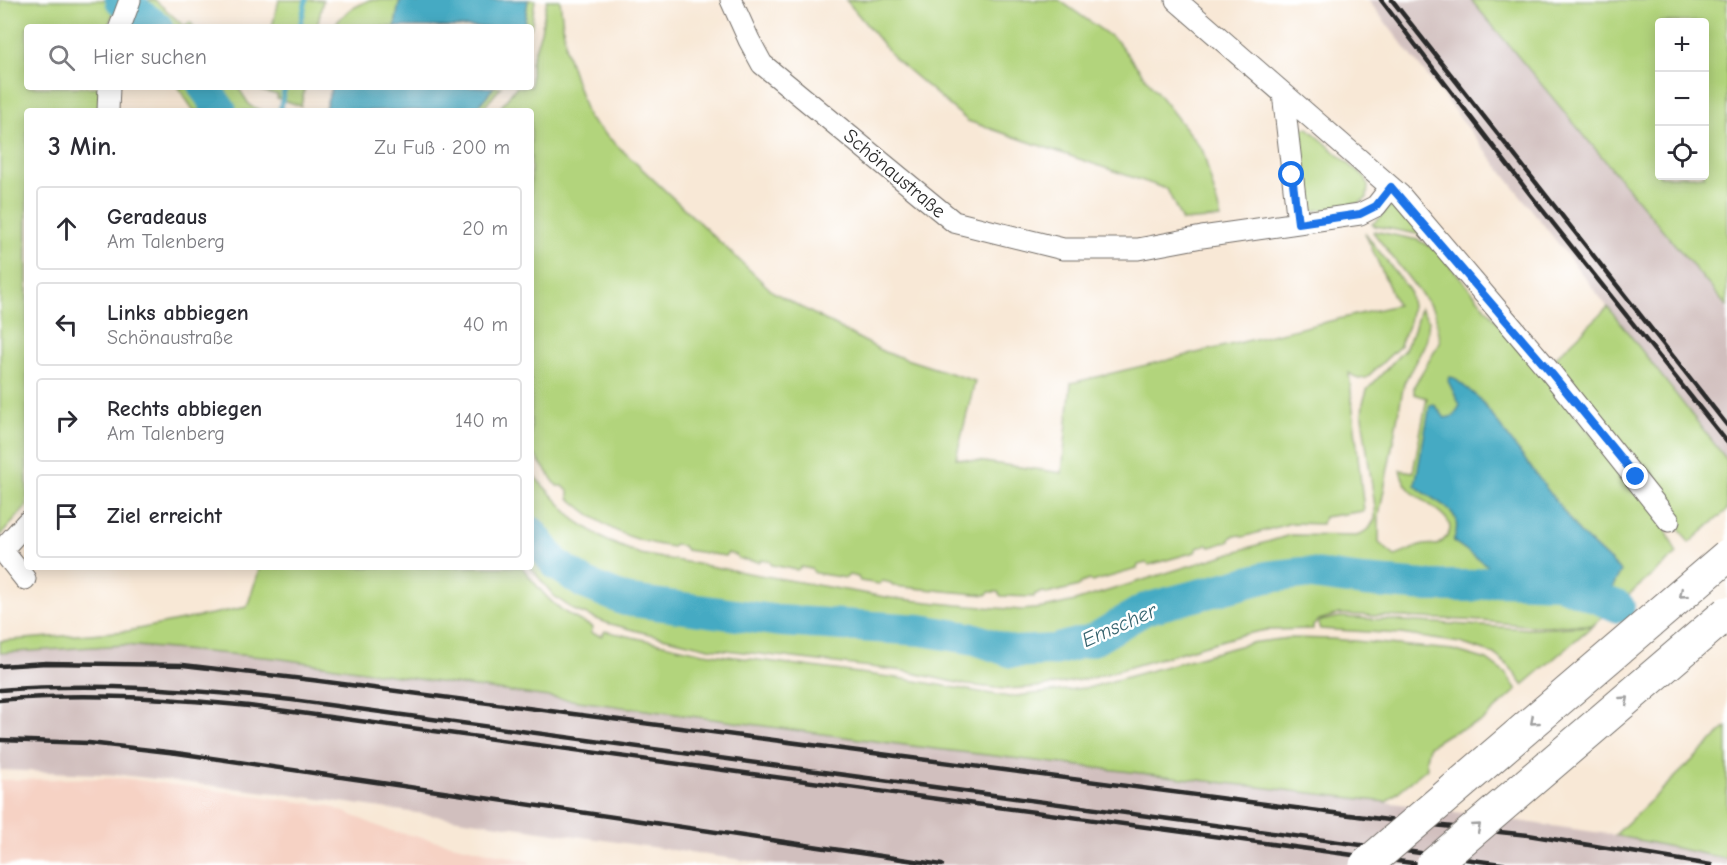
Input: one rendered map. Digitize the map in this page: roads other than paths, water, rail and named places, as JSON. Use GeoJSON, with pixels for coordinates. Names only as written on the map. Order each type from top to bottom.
{"type":"FeatureCollection","features":[{"type":"Feature","properties":{"kind":"highway"},"geometry":{"type":"LineString","coordinates":[[1366,865],[1727,556]]}},
{"type":"Feature","properties":{"kind":"highway"},"geometry":{"type":"LineString","coordinates":[[1433,865],[1727,613]]}},
{"type":"Feature","properties":{"kind":"street"},"geometry":{"type":"LineString","coordinates":[[121,23],[130,0]]}},
{"type":"Feature","properties":{"kind":"street","name":"Schönaustraße"},"geometry":{"type":"LineString","coordinates":[[731,0],[762,64],[954,222],[1063,249],[1138,249],[1360,214],[1376,206],[1391,187]]}},
{"type":"Feature","properties":{"kind":"street"},"geometry":{"type":"LineString","coordinates":[[1176,0],[1391,187],[1552,374],[1669,521]]}},
{"type":"Feature","properties":{"kind":"street"},"geometry":{"type":"LineString","coordinates":[[108,108],[109,90]]}},
{"type":"Feature","properties":{"kind":"street"},"geometry":{"type":"LineString","coordinates":[[1282,93],[1298,223]]}},
{"type":"Feature","properties":{"kind":"street"},"geometry":{"type":"LineString","coordinates":[[24,525],[1,551],[25,579]]}},
{"type":"Feature","properties":{"kind":"water"},"geometry":{"type":"Polygon","coordinates":[[[402,0],[413,0],[417,3],[423,0],[528,0],[524,24],[396,24],[399,3],[402,0]]]}},
{"type":"Feature","properties":{"kind":"water"},"geometry":{"type":"Polygon","coordinates":[[[331,90],[492,90],[476,108],[325,108],[331,90]]]}},
{"type":"Feature","properties":{"kind":"water"},"geometry":{"type":"Polygon","coordinates":[[[1450,377],[1480,399],[1579,532],[1621,571],[1610,592],[1565,573],[1510,568],[1495,571],[1453,541],[1456,521],[1452,513],[1415,485],[1430,405],[1434,404],[1445,418],[1454,416],[1460,405],[1448,381],[1450,377]]]}},
{"type":"Feature","properties":{"kind":"waterway","name":"Emscher"},"geometry":{"type":"LineString","coordinates":[[121,0],[153,24]]}},
{"type":"Feature","properties":{"kind":"waterway"},"geometry":{"type":"LineString","coordinates":[[301,24],[306,0]]}},
{"type":"Feature","properties":{"kind":"waterway","name":"Emscher"},"geometry":{"type":"LineString","coordinates":[[206,90],[219,108]]}},
{"type":"Feature","properties":{"kind":"waterway"},"geometry":{"type":"LineString","coordinates":[[281,108],[284,90]]}},
{"type":"Feature","properties":{"kind":"waterway","name":"Emscher"},"geometry":{"type":"LineString","coordinates":[[534,536],[555,563],[584,583],[625,600],[780,621],[921,630],[975,639],[1012,652],[1054,650],[1095,639],[1145,609],[1267,577],[1303,573],[1426,586],[1471,586],[1497,580],[1558,582],[1619,607]]}},
{"type":"Feature","properties":{"kind":"railway"},"geometry":{"type":"LineString","coordinates":[[1381,0],[1529,193],[1727,442]]}},
{"type":"Feature","properties":{"kind":"railway"},"geometry":{"type":"LineString","coordinates":[[1392,0],[1727,425]]}},
{"type":"Feature","properties":{"kind":"railway"},"geometry":{"type":"LineString","coordinates":[[0,666],[46,663],[183,665],[312,680],[1396,821],[1528,835],[1711,865]]}},
{"type":"Feature","properties":{"kind":"railway"},"geometry":{"type":"LineString","coordinates":[[0,690],[73,687],[146,688],[292,700],[1509,865]]}},
{"type":"Feature","properties":{"kind":"railway"},"geometry":{"type":"LineString","coordinates":[[0,700],[62,696],[124,697],[249,706],[1427,865]]}},
{"type":"Feature","properties":{"kind":"railway"},"geometry":{"type":"LineString","coordinates":[[0,740],[89,743],[177,753],[942,865]]}}]}
